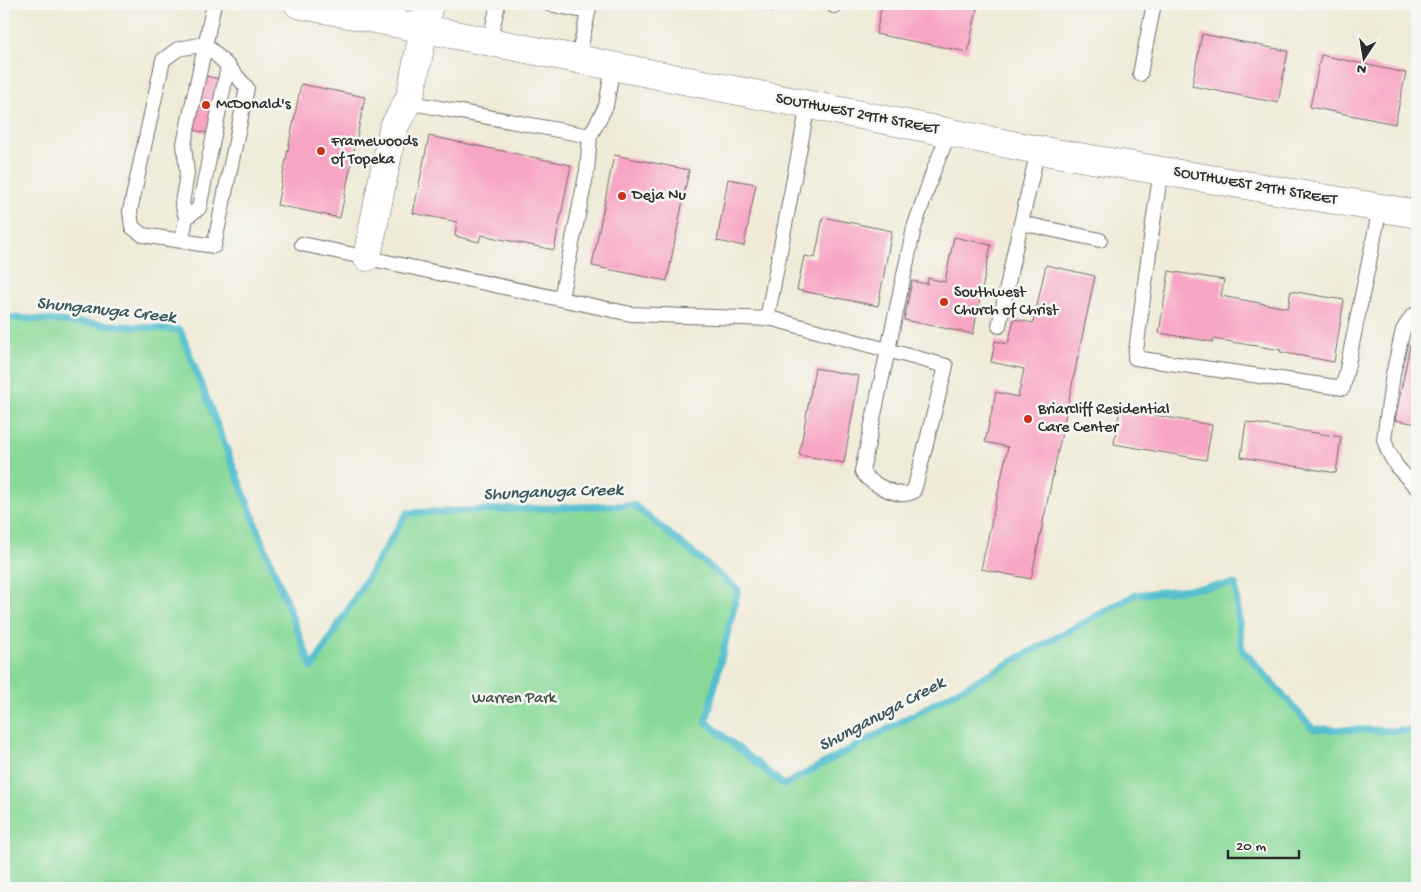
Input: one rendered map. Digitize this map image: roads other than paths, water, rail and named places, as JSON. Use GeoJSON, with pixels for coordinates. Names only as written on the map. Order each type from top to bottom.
{"type":"FeatureCollection","features":[{"type":"Feature","properties":{"kind":"main road","name":"SOUTHWEST 29TH STREET"},"geometry":{"type":"LineString","coordinates":[[298,4],[426,17],[489,43],[578,58],[1038,150],[1417,214]]}},
{"type":"Feature","properties":{"kind":"main road"},"geometry":{"type":"LineString","coordinates":[[367,257],[393,129],[410,97],[426,17]]}},
{"type":"Feature","properties":{"kind":"lane"},"geometry":{"type":"LineString","coordinates":[[182,240],[186,218],[182,203],[187,174],[184,144],[214,4]]}},
{"type":"Feature","properties":{"kind":"lane"},"geometry":{"type":"LineString","coordinates":[[489,43],[498,4]]}},
{"type":"Feature","properties":{"kind":"lane"},"geometry":{"type":"LineString","coordinates":[[549,4],[589,8],[578,58]]}},
{"type":"Feature","properties":{"kind":"lane"},"geometry":{"type":"LineString","coordinates":[[1140,74],[1154,4]]}},
{"type":"Feature","properties":{"kind":"lane"},"geometry":{"type":"LineString","coordinates":[[205,44],[247,88],[214,246],[143,234],[132,227],[130,211],[164,60],[178,49],[205,44]]}},
{"type":"Feature","properties":{"kind":"lane"},"geometry":{"type":"LineString","coordinates":[[186,218],[200,208],[228,66]]}},
{"type":"Feature","properties":{"kind":"lane"},"geometry":{"type":"LineString","coordinates":[[562,298],[586,171],[590,136],[606,106],[614,66]]}},
{"type":"Feature","properties":{"kind":"lane"},"geometry":{"type":"LineString","coordinates":[[407,102],[590,136]]}},
{"type":"Feature","properties":{"kind":"lane"},"geometry":{"type":"LineString","coordinates":[[767,319],[808,105]]}},
{"type":"Feature","properties":{"kind":"lane"},"geometry":{"type":"LineString","coordinates":[[302,244],[631,314],[767,319],[888,350],[946,366],[913,492],[900,494],[869,481],[864,477],[862,471],[888,350],[914,228],[930,180],[949,133]]}},
{"type":"Feature","properties":{"kind":"lane"},"geometry":{"type":"LineString","coordinates":[[999,326],[1038,150]]}},
{"type":"Feature","properties":{"kind":"lane"},"geometry":{"type":"LineString","coordinates":[[1162,171],[1135,358],[1344,388],[1380,208]]}},
{"type":"Feature","properties":{"kind":"lane"},"geometry":{"type":"LineString","coordinates":[[1021,223],[1100,240]]}},
{"type":"Feature","properties":{"kind":"lane"},"geometry":{"type":"LineString","coordinates":[[1417,314],[1412,316],[1403,330],[1392,374],[1384,439],[1397,467],[1417,488]]}},
{"type":"Feature","properties":{"kind":"waterway","name":"Shunganuga Creek"},"geometry":{"type":"LineString","coordinates":[[4,317],[180,330],[312,668],[407,513],[634,505],[738,590],[706,722],[784,785],[1135,595],[1235,584],[1242,649],[1313,729],[1417,731]]}},
{"type":"Feature","properties":{"kind":"place","name":"McDonald's"},"geometry":{"type":"Point","coordinates":[206,105]}},
{"type":"Feature","properties":{"kind":"place","name":"Framewoods of Topeka"},"geometry":{"type":"Point","coordinates":[321,151]}},
{"type":"Feature","properties":{"kind":"place","name":"Deja Nu"},"geometry":{"type":"Point","coordinates":[622,196]}},
{"type":"Feature","properties":{"kind":"place","name":"Southwest Church of Christ"},"geometry":{"type":"Point","coordinates":[944,302]}},
{"type":"Feature","properties":{"kind":"place","name":"Briarcliff Residential Care Center"},"geometry":{"type":"Point","coordinates":[1028,419]}},
{"type":"Feature","properties":{"kind":"park label","name":"Warren Park"},"geometry":{"type":"Point","coordinates":[514,699]}}]}
